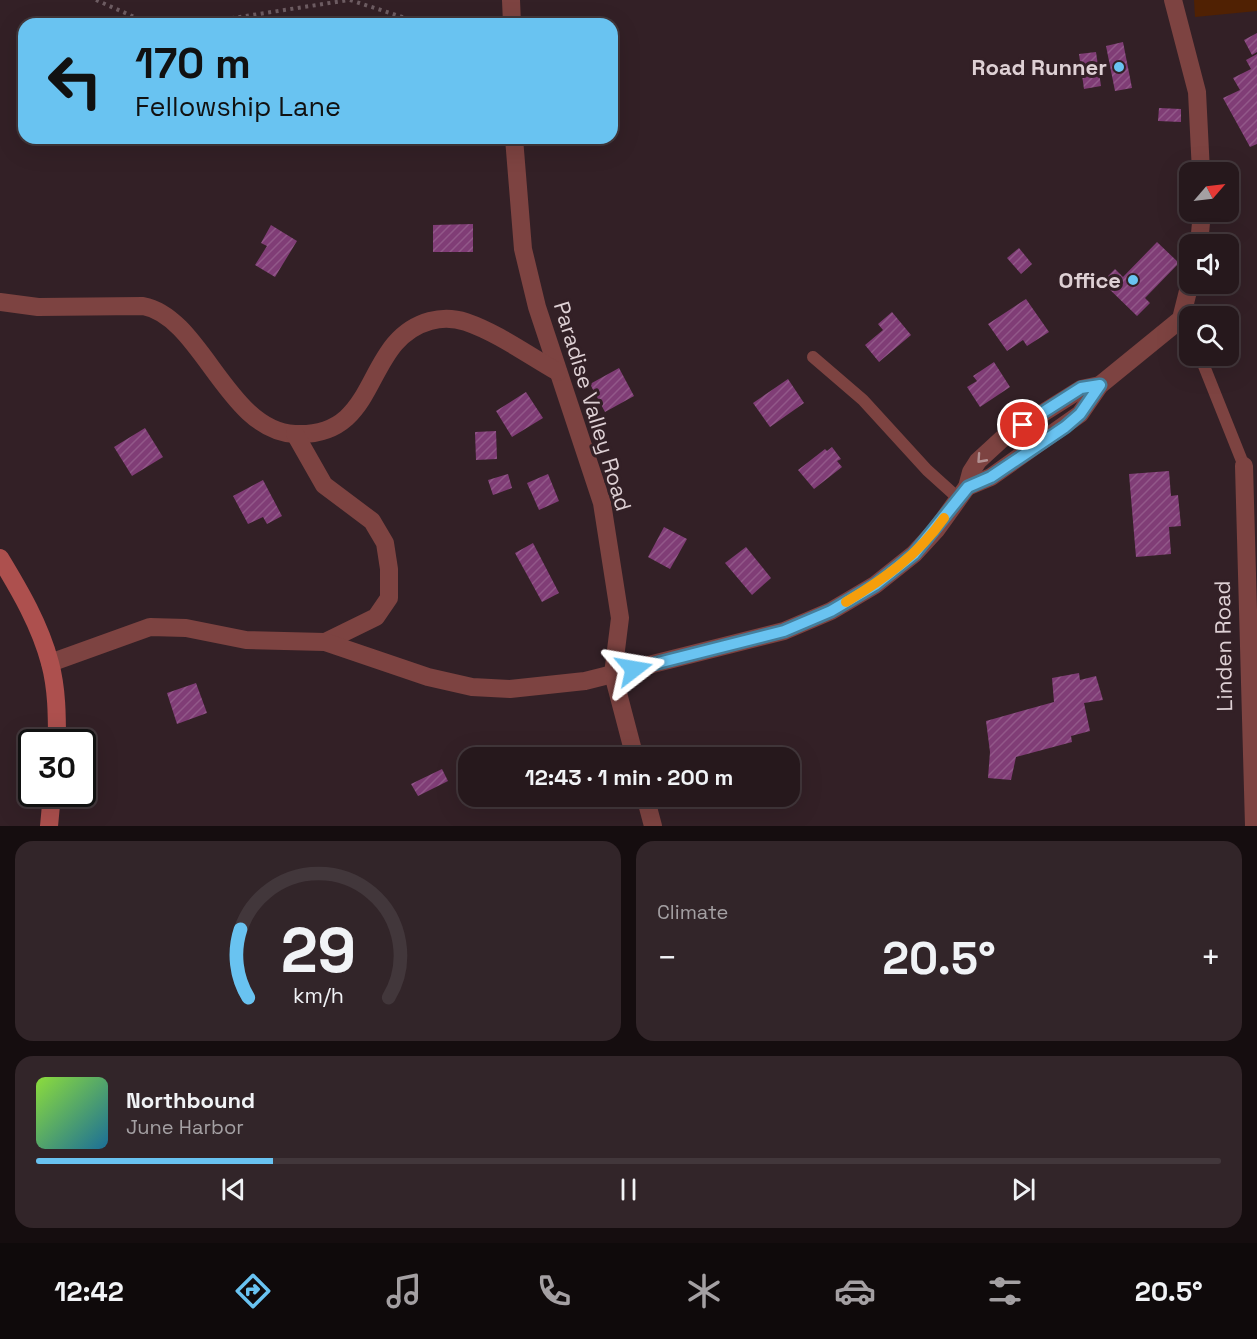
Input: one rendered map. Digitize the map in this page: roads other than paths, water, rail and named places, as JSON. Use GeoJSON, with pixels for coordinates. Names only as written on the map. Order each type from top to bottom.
{"type":"FeatureCollection","features":[{"type":"Feature","properties":{"kind":"street"},"geometry":{"type":"LineString","coordinates":[[512,0],[512,18]]}},
{"type":"Feature","properties":{"kind":"street"},"geometry":{"type":"LineString","coordinates":[[1173,0],[1197,92],[1201,162]]}},
{"type":"Feature","properties":{"kind":"street","name":"Paradise Valley Road"},"geometry":{"type":"LineString","coordinates":[[514,144],[523,249],[537,307],[602,502],[621,618],[613,674],[632,747]]}},
{"type":"Feature","properties":{"kind":"street"},"geometry":{"type":"LineString","coordinates":[[0,302],[38,307],[112,306],[158,309],[174,323],[241,405],[276,431],[295,434],[331,429],[346,417],[369,391],[374,374],[396,340],[416,325],[440,318],[464,321],[558,372]]}},
{"type":"Feature","properties":{"kind":"street"},"geometry":{"type":"LineString","coordinates":[[963,492],[991,477],[1065,427],[1080,414],[1100,385],[1179,321]]}},
{"type":"Feature","properties":{"kind":"street"},"geometry":{"type":"LineString","coordinates":[[50,663],[150,627],[186,628],[246,640],[325,642],[428,676],[472,687],[510,689],[585,681],[784,631],[831,611],[875,585],[914,554],[963,492],[978,461],[1003,438],[1081,388],[1100,385]]}},
{"type":"Feature","properties":{"kind":"street"},"geometry":{"type":"LineString","coordinates":[[295,434],[324,485],[372,521],[385,543],[389,569],[389,598],[376,617],[325,642]]}},
{"type":"Feature","properties":{"kind":"street","name":"Linden Road"},"geometry":{"type":"LineString","coordinates":[[1244,466],[1254,826]]}},
{"type":"Feature","properties":{"kind":"street"},"geometry":{"type":"LineString","coordinates":[[0,558],[27,604],[50,663],[56,702],[57,729]]}},
{"type":"Feature","properties":{"kind":"street"},"geometry":{"type":"LineString","coordinates":[[49,826],[51,807]]}},
{"type":"Feature","properties":{"kind":"street"},"geometry":{"type":"LineString","coordinates":[[648,807],[653,826]]}},
{"type":"Feature","properties":{"kind":"lane"},"geometry":{"type":"LineString","coordinates":[[813,357],[863,400],[927,470],[963,492]]}},
{"type":"Feature","properties":{"kind":"lane"},"geometry":{"type":"LineString","coordinates":[[1204,366],[1244,466]]}},
{"type":"Feature","properties":{"kind":"place","name":"Road Runner"},"geometry":{"type":"Point","coordinates":[1119,67]}},
{"type":"Feature","properties":{"kind":"place","name":"Office"},"geometry":{"type":"Point","coordinates":[1133,280]}}]}
